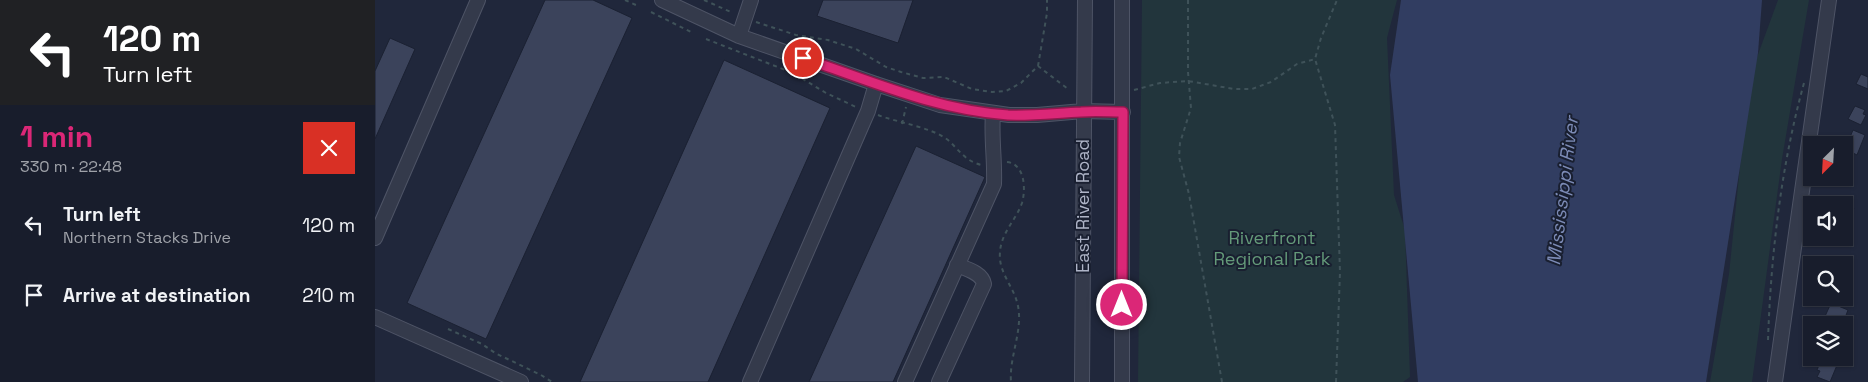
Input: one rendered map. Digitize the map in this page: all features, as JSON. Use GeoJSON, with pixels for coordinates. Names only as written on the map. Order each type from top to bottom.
{"type":"FeatureCollection","features":[{"type":"Feature","properties":{"kind":"street"},"geometry":{"type":"LineString","coordinates":[[375,238],[478,0]]}},
{"type":"Feature","properties":{"kind":"street"},"geometry":{"type":"LineString","coordinates":[[661,0],[739,36],[941,105],[993,113],[1037,115],[1083,111],[1123,112]]}},
{"type":"Feature","properties":{"kind":"street"},"geometry":{"type":"LineString","coordinates":[[739,36],[751,0]]}},
{"type":"Feature","properties":{"kind":"street","name":"East River Road"},"geometry":{"type":"LineString","coordinates":[[1082,382],[1085,0]]}},
{"type":"Feature","properties":{"kind":"street"},"geometry":{"type":"LineString","coordinates":[[1122,0],[1122,382]]}},
{"type":"Feature","properties":{"kind":"street"},"geometry":{"type":"LineString","coordinates":[[1775,382],[1829,0]]}},
{"type":"Feature","properties":{"kind":"street"},"geometry":{"type":"LineString","coordinates":[[750,382],[868,110],[876,84]]}},
{"type":"Feature","properties":{"kind":"street"},"geometry":{"type":"LineString","coordinates":[[905,382],[994,184],[995,164],[991,138],[993,113]]}},
{"type":"Feature","properties":{"kind":"street"},"geometry":{"type":"LineString","coordinates":[[939,382],[984,284],[980,275],[957,265]]}},
{"type":"Feature","properties":{"kind":"street"},"geometry":{"type":"LineString","coordinates":[[375,317],[521,382]]}},
{"type":"Feature","properties":{"kind":"path"},"geometry":{"type":"LineString","coordinates":[[625,0],[638,6]]}},
{"type":"Feature","properties":{"kind":"path"},"geometry":{"type":"LineString","coordinates":[[704,0],[745,18],[796,35],[837,43],[856,49],[886,67],[916,76],[945,77],[964,87],[999,92],[1014,88],[1038,66],[1047,12],[1047,0]]}},
{"type":"Feature","properties":{"kind":"path"},"geometry":{"type":"LineString","coordinates":[[1188,0],[1188,81],[1191,108],[1180,143],[1179,157],[1189,194],[1222,382]]}},
{"type":"Feature","properties":{"kind":"path"},"geometry":{"type":"LineString","coordinates":[[1336,382],[1339,272],[1335,125],[1315,59],[1321,38],[1337,0]]}},
{"type":"Feature","properties":{"kind":"path"},"geometry":{"type":"LineString","coordinates":[[651,12],[693,33]]}},
{"type":"Feature","properties":{"kind":"path"},"geometry":{"type":"LineString","coordinates":[[706,39],[786,70],[826,93],[858,107]]}},
{"type":"Feature","properties":{"kind":"path"},"geometry":{"type":"LineString","coordinates":[[1132,90],[1188,81],[1234,90],[1252,89],[1271,82],[1297,64],[1315,59]]}},
{"type":"Feature","properties":{"kind":"path"},"geometry":{"type":"LineString","coordinates":[[1038,66],[1068,89]]}},
{"type":"Feature","properties":{"kind":"path"},"geometry":{"type":"LineString","coordinates":[[914,82],[916,76]]}},
{"type":"Feature","properties":{"kind":"path"},"geometry":{"type":"LineString","coordinates":[[1767,345],[1770,283],[1787,153],[1805,80]]}},
{"type":"Feature","properties":{"kind":"path"},"geometry":{"type":"LineString","coordinates":[[902,124],[907,105]]}},
{"type":"Feature","properties":{"kind":"path"},"geometry":{"type":"LineString","coordinates":[[878,115],[935,133],[949,141],[972,162],[986,164]]}},
{"type":"Feature","properties":{"kind":"path"},"geometry":{"type":"LineString","coordinates":[[1002,163],[1011,163],[1018,168],[1021,172],[1023,188],[1019,209],[1005,234],[1000,250],[1001,268],[1016,298],[1019,309],[1010,372],[1011,382]]}},
{"type":"Feature","properties":{"kind":"path"},"geometry":{"type":"LineString","coordinates":[[448,329],[482,344],[495,353],[552,382]]}},
{"type":"Feature","properties":{"kind":"green space","name":"Riverfront Regional Park"},"geometry":{"type":"Polygon","coordinates":[[[1142,0],[1397,0],[1387,38],[1394,195],[1405,230],[1410,377],[1403,382],[1138,382],[1142,0]]]}},
{"type":"Feature","properties":{"kind":"green space"},"geometry":{"type":"Polygon","coordinates":[[[1778,0],[1809,0],[1782,159],[1752,382],[1710,382],[1729,274],[1749,79],[1778,0]]]}},
{"type":"Feature","properties":{"kind":"water","name":"Mississippi River"},"geometry":{"type":"Polygon","coordinates":[[[1401,0],[1762,0],[1758,53],[1706,382],[1418,382],[1390,75],[1401,0]]]}},
{"type":"Feature","properties":{"kind":"building"},"geometry":{"type":"Polygon","coordinates":[[[545,0],[593,0],[632,18],[486,339],[407,303],[545,0]]]}},
{"type":"Feature","properties":{"kind":"building"},"geometry":{"type":"Polygon","coordinates":[[[823,0],[913,0],[898,43],[817,16],[823,0]]]}},
{"type":"Feature","properties":{"kind":"building"},"geometry":{"type":"Polygon","coordinates":[[[390,38],[415,49],[375,139],[375,71],[390,38]]]}},
{"type":"Feature","properties":{"kind":"building"},"geometry":{"type":"Polygon","coordinates":[[[724,60],[830,108],[708,382],[580,382],[724,60]]]}},
{"type":"Feature","properties":{"kind":"building"},"geometry":{"type":"Polygon","coordinates":[[[1861,74],[1868,77],[1868,89],[1856,84],[1861,74]]]}},
{"type":"Feature","properties":{"kind":"building"},"geometry":{"type":"Polygon","coordinates":[[[1855,106],[1865,110],[1863,114],[1866,115],[1861,125],[1848,119],[1855,106]]]}},
{"type":"Feature","properties":{"kind":"building"},"geometry":{"type":"Polygon","coordinates":[[[1853,130],[1865,135],[1857,155],[1853,153],[1853,136],[1850,136],[1853,130]]]}},
{"type":"Feature","properties":{"kind":"building"},"geometry":{"type":"Polygon","coordinates":[[[916,146],[985,177],[893,382],[809,382],[916,146]]]}},
{"type":"Feature","properties":{"kind":"building"},"geometry":{"type":"Polygon","coordinates":[[[1830,306],[1838,306],[1848,310],[1846,316],[1825,316],[1830,306]]]}},
{"type":"Feature","properties":{"kind":"building"},"geometry":{"type":"Polygon","coordinates":[[[1819,366],[1837,366],[1830,382],[1817,377],[1820,371],[1817,370],[1819,366]]]}},
{"type":"Feature","properties":{"kind":"route"},"geometry":{"type":"LineString","coordinates":[[803,58],[895,91],[941,105],[1009,115],[1037,115],[1083,111],[1123,112],[1122,305]]}}]}
